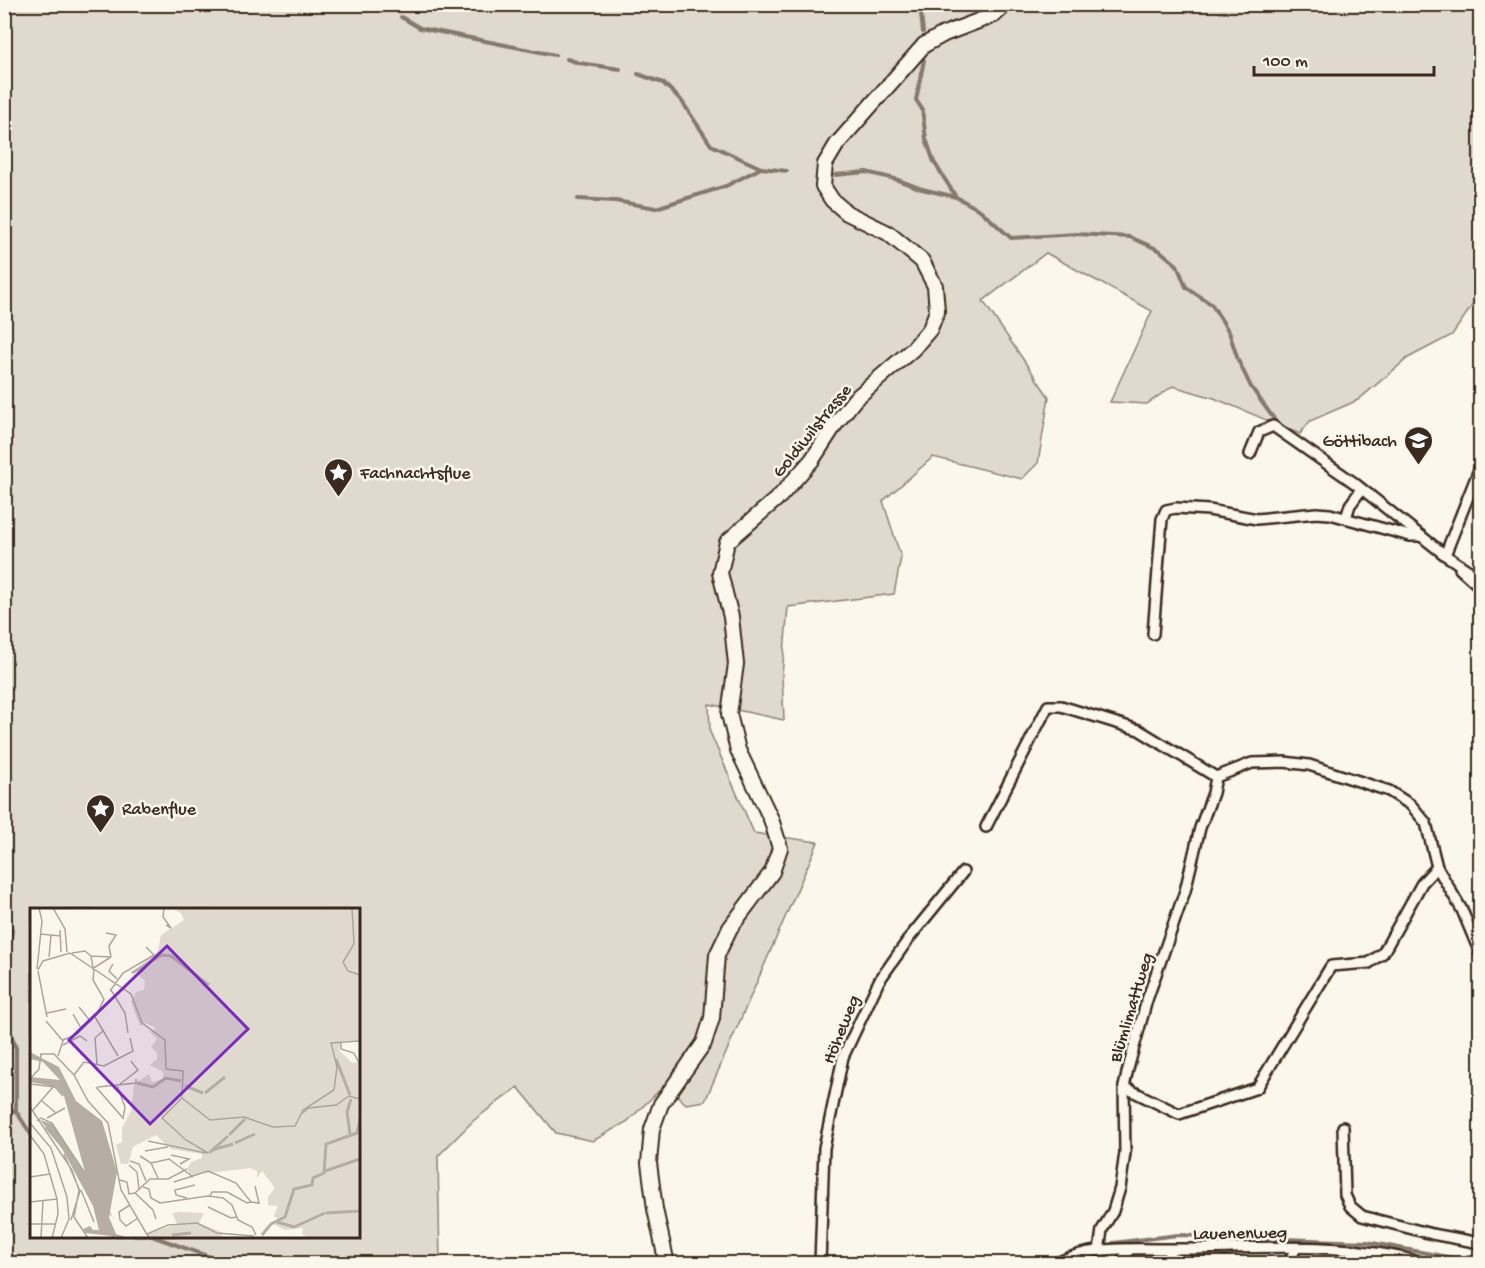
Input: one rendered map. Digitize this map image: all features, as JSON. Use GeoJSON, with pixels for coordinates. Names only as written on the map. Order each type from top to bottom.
{"type":"FeatureCollection","features":[{"type":"Feature","properties":{"kind":"street","name":"Goldiwilstrasse"},"geometry":{"type":"LineString","coordinates":[[667,1263],[655,1209],[649,1162],[652,1129],[661,1104],[704,1043],[712,1018],[717,954],[730,928],[772,872],[780,848],[771,819],[738,750],[729,714],[736,664],[731,617],[720,573],[727,543],[780,496],[812,460],[855,399],[913,349],[930,329],[937,311],[935,286],[922,261],[888,233],[847,213],[832,200],[823,186],[825,164],[837,144],[924,45],[944,33],[994,15],[1006,4]]}},
{"type":"Feature","properties":{"kind":"street"},"geometry":{"type":"LineString","coordinates":[[1251,454],[1259,432],[1273,426],[1353,482],[1445,555],[1480,587]]}},
{"type":"Feature","properties":{"kind":"street"},"geometry":{"type":"LineString","coordinates":[[1445,555],[1480,467]]}},
{"type":"Feature","properties":{"kind":"street"},"geometry":{"type":"LineString","coordinates":[[1346,518],[1350,505],[1361,490]]}},
{"type":"Feature","properties":{"kind":"street"},"geometry":{"type":"LineString","coordinates":[[1153,633],[1162,519],[1166,510],[1176,508],[1209,510],[1257,519],[1316,513],[1346,518],[1410,536],[1421,536]]}},
{"type":"Feature","properties":{"kind":"street"},"geometry":{"type":"LineString","coordinates":[[1445,555],[1480,578]]}},
{"type":"Feature","properties":{"kind":"street"},"geometry":{"type":"LineString","coordinates":[[986,827],[1048,706],[1061,706],[1139,730],[1216,777],[1252,763],[1284,762],[1309,765],[1389,791],[1420,813],[1430,830],[1437,867],[1462,910],[1480,954]]}},
{"type":"Feature","properties":{"kind":"street","name":"Blümlimattweg"},"geometry":{"type":"LineString","coordinates":[[1099,1251],[1102,1230],[1113,1211],[1120,1188],[1125,1153],[1124,1087],[1137,1033],[1185,891],[1200,828],[1213,793],[1216,777]]}},
{"type":"Feature","properties":{"kind":"street"},"geometry":{"type":"LineString","coordinates":[[1124,1087],[1179,1114],[1257,1088],[1331,966],[1369,963],[1383,953],[1422,883],[1437,867]]}},
{"type":"Feature","properties":{"kind":"street","name":"Höheweg"},"geometry":{"type":"LineString","coordinates":[[820,1263],[824,1148],[843,1057],[879,981],[910,937],[963,872]]}},
{"type":"Feature","properties":{"kind":"street"},"geometry":{"type":"LineString","coordinates":[[1343,1127],[1345,1195],[1350,1206],[1362,1216],[1480,1244]]}},
{"type":"Feature","properties":{"kind":"street"},"geometry":{"type":"LineString","coordinates":[[1288,1263],[1296,1248]]}},
{"type":"Feature","properties":{"kind":"street","name":"Lauenenweg"},"geometry":{"type":"LineString","coordinates":[[1055,1263],[1062,1259],[1099,1251],[1296,1248],[1374,1252],[1427,1263]]}},
{"type":"Feature","properties":{"kind":"street"},"geometry":{"type":"LineString","coordinates":[[1120,1263],[1129,1250]]}},
{"type":"Feature","properties":{"kind":"street"},"geometry":{"type":"LineString","coordinates":[[1168,1263],[1170,1250]]}},
{"type":"Feature","properties":{"kind":"shaded area"},"geometry":{"type":"Polygon","coordinates":[[[5,5],[1480,5],[1480,294],[1452,335],[1408,358],[1358,400],[1310,421],[1300,434],[1214,398],[1173,386],[1147,404],[1110,402],[1152,311],[1046,253],[983,301],[1049,397],[1038,463],[1022,479],[933,457],[883,501],[901,557],[894,594],[788,607],[782,675],[784,720],[709,704],[710,732],[754,833],[818,842],[705,1101],[686,1104],[665,1085],[628,1121],[593,1141],[556,1133],[518,1087],[473,1121],[438,1156],[440,1263],[5,1264],[5,5]]]}},
{"type":"Feature","properties":{"kind":"waterway"},"geometry":{"type":"LineString","coordinates":[[379,4],[384,7]]}},
{"type":"Feature","properties":{"kind":"waterway"},"geometry":{"type":"LineString","coordinates":[[920,4],[923,32]]}},
{"type":"Feature","properties":{"kind":"waterway"},"geometry":{"type":"LineString","coordinates":[[401,17],[420,28],[555,55]]}},
{"type":"Feature","properties":{"kind":"waterway"},"geometry":{"type":"LineString","coordinates":[[567,59],[620,69]]}},
{"type":"Feature","properties":{"kind":"waterway"},"geometry":{"type":"LineString","coordinates":[[924,60],[916,100],[922,109],[926,139],[934,162],[956,197],[980,210],[1011,238],[1077,234],[1130,237],[1159,250],[1177,265],[1186,287],[1212,305],[1229,332],[1238,360],[1251,387],[1274,419]]}},
{"type":"Feature","properties":{"kind":"waterway"},"geometry":{"type":"LineString","coordinates":[[638,74],[663,83],[681,100],[711,145],[761,168],[787,171]]}},
{"type":"Feature","properties":{"kind":"waterway"},"geometry":{"type":"LineString","coordinates":[[578,199],[615,201],[656,208],[726,186],[761,168]]}},
{"type":"Feature","properties":{"kind":"waterway"},"geometry":{"type":"LineString","coordinates":[[835,175],[866,172],[956,197]]}},
{"type":"Feature","properties":{"kind":"waterway"},"geometry":{"type":"LineString","coordinates":[[4,906],[12,930],[4,987]]}},
{"type":"Feature","properties":{"kind":"waterway"},"geometry":{"type":"LineString","coordinates":[[4,1014],[16,1048],[16,1111],[30,1133]]}},
{"type":"Feature","properties":{"kind":"waterway"},"geometry":{"type":"LineString","coordinates":[[4,1112],[16,1111]]}},
{"type":"Feature","properties":{"kind":"waterway"},"geometry":{"type":"LineString","coordinates":[[1113,1243],[1178,1235],[1367,1242],[1480,1263]]}},
{"type":"Feature","properties":{"kind":"waterway"},"geometry":{"type":"LineString","coordinates":[[158,1238],[229,1264]]}},
{"type":"Feature","properties":{"kind":"waterway"},"geometry":{"type":"LineString","coordinates":[[1041,1264],[1094,1246]]}},
{"type":"Feature","properties":{"kind":"place","name":"Göttibach"},"geometry":{"type":"Point","coordinates":[1418,466]}},
{"type":"Feature","properties":{"kind":"place","name":"Fachnachtsflue"},"geometry":{"type":"Point","coordinates":[339,498]}},
{"type":"Feature","properties":{"kind":"place","name":"Rabenflue"},"geometry":{"type":"Point","coordinates":[101,834]}}]}
